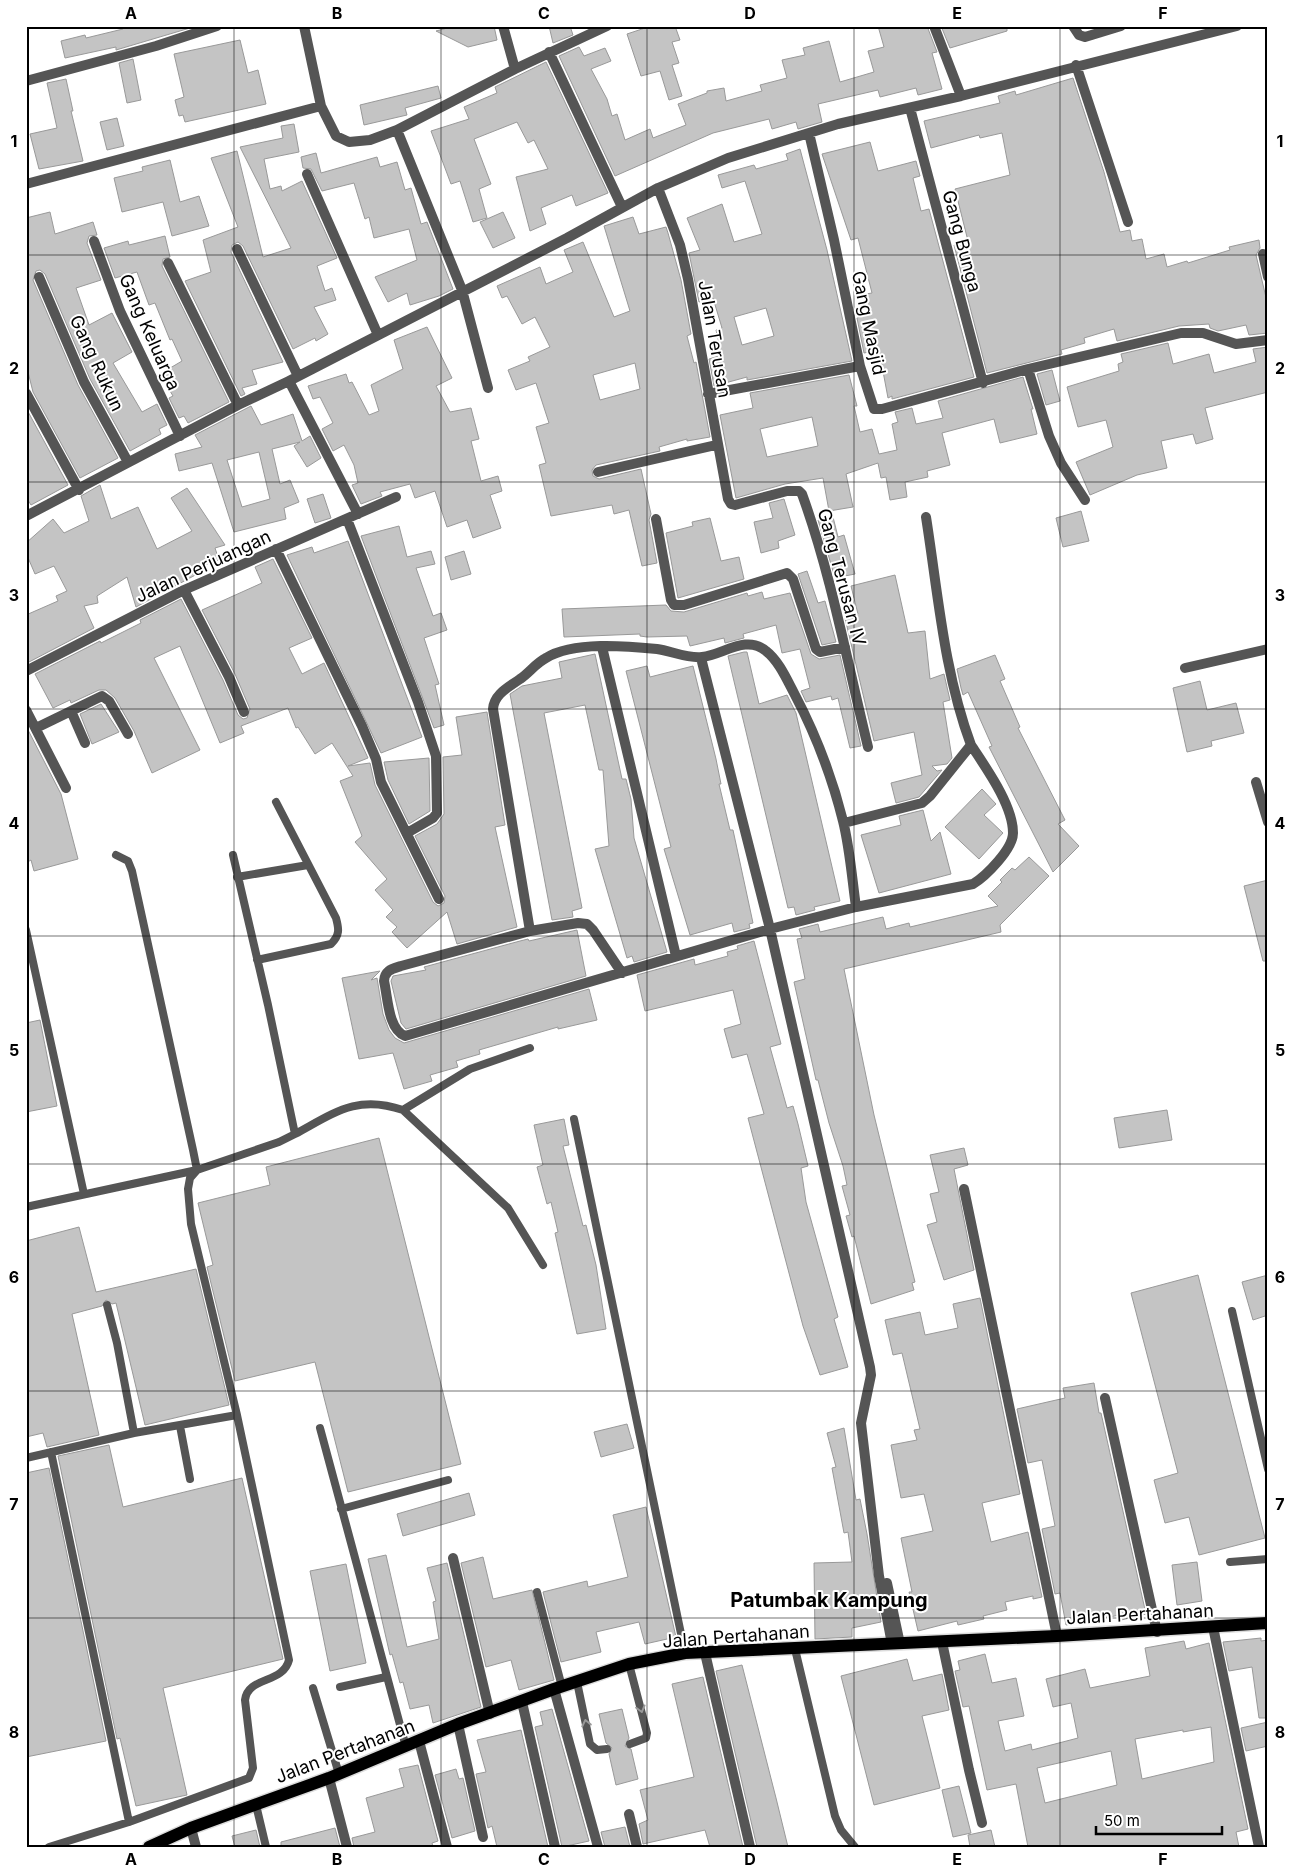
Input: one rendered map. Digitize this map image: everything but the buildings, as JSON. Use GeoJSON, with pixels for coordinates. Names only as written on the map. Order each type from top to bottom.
{"type":"FeatureCollection","features":[{"type":"Feature","properties":{"kind":"main road","name":"Jalan Pertahanan"},"geometry":{"type":"LineString","coordinates":[[150,1847],[191,1828],[334,1776],[458,1724],[629,1664],[685,1654],[1057,1636],[1104,1632],[1157,1632],[1268,1623]]}},
{"type":"Feature","properties":{"kind":"street"},"geometry":{"type":"LineString","coordinates":[[26,80],[156,46],[217,26]]}},
{"type":"Feature","properties":{"kind":"street"},"geometry":{"type":"LineString","coordinates":[[304,26],[321,106],[336,136],[349,142],[370,140],[397,130],[549,52],[607,26]]}},
{"type":"Feature","properties":{"kind":"street"},"geometry":{"type":"LineString","coordinates":[[503,26],[515,69]]}},
{"type":"Feature","properties":{"kind":"street"},"geometry":{"type":"LineString","coordinates":[[934,26],[961,96]]}},
{"type":"Feature","properties":{"kind":"street"},"geometry":{"type":"LineString","coordinates":[[1074,26],[1079,35],[1085,37],[1121,26]]}},
{"type":"Feature","properties":{"kind":"street"},"geometry":{"type":"LineString","coordinates":[[26,516],[79,490],[128,462],[294,379],[462,290],[567,238],[658,188],[728,158],[809,133],[1237,26]]}},
{"type":"Feature","properties":{"kind":"street"},"geometry":{"type":"LineString","coordinates":[[549,52],[622,207]]}},
{"type":"Feature","properties":{"kind":"street"},"geometry":{"type":"LineString","coordinates":[[1076,65],[1128,222]]}},
{"type":"Feature","properties":{"kind":"street"},"geometry":{"type":"LineString","coordinates":[[26,184],[321,106]]}},
{"type":"Feature","properties":{"kind":"street","name":"Gang Bunga"},"geometry":{"type":"LineString","coordinates":[[910,108],[983,383]]}},
{"type":"Feature","properties":{"kind":"street"},"geometry":{"type":"LineString","coordinates":[[397,130],[462,290],[488,388]]}},
{"type":"Feature","properties":{"kind":"street","name":"Gang Masjid"},"geometry":{"type":"LineString","coordinates":[[809,133],[834,240],[860,366],[872,408],[878,410],[983,383]]}},
{"type":"Feature","properties":{"kind":"street"},"geometry":{"type":"LineString","coordinates":[[307,174],[378,334]]}},
{"type":"Feature","properties":{"kind":"street","name":"Jalan Terusan"},"geometry":{"type":"LineString","coordinates":[[658,188],[680,245],[716,445],[728,499]]}},
{"type":"Feature","properties":{"kind":"street","name":"Gang Keluarga"},"geometry":{"type":"LineString","coordinates":[[94,241],[120,311],[180,436]]}},
{"type":"Feature","properties":{"kind":"street"},"geometry":{"type":"LineString","coordinates":[[237,249],[294,379],[358,514]]}},
{"type":"Feature","properties":{"kind":"street"},"geometry":{"type":"LineString","coordinates":[[1263,254],[1268,277]]}},
{"type":"Feature","properties":{"kind":"street"},"geometry":{"type":"LineString","coordinates":[[168,263],[238,406]]}},
{"type":"Feature","properties":{"kind":"street","name":"Gang Rukun"},"geometry":{"type":"LineString","coordinates":[[39,277],[84,382],[128,462]]}},
{"type":"Feature","properties":{"kind":"street"},"geometry":{"type":"LineString","coordinates":[[983,383],[1028,369],[1181,332],[1203,333],[1236,344],[1268,340]]}},
{"type":"Feature","properties":{"kind":"street"},"geometry":{"type":"LineString","coordinates":[[708,394],[860,366]]}},
{"type":"Feature","properties":{"kind":"street"},"geometry":{"type":"LineString","coordinates":[[1028,369],[1049,436],[1061,463],[1085,500]]}},
{"type":"Feature","properties":{"kind":"street"},"geometry":{"type":"LineString","coordinates":[[26,393],[79,490]]}},
{"type":"Feature","properties":{"kind":"street"},"geometry":{"type":"LineString","coordinates":[[598,472],[716,445]]}},
{"type":"Feature","properties":{"kind":"street","name":"Gang Terusan IV"},"geometry":{"type":"LineString","coordinates":[[728,499],[731,504],[736,505],[787,491],[799,491],[802,494],[839,617],[868,747]]}},
{"type":"Feature","properties":{"kind":"street","name":"Jalan Perjuangan"},"geometry":{"type":"LineString","coordinates":[[26,671],[184,590],[396,497]]}},
{"type":"Feature","properties":{"kind":"street"},"geometry":{"type":"LineString","coordinates":[[622,974],[593,930],[587,924],[578,923],[530,931],[388,971],[384,975],[384,981],[394,1026],[398,1033],[405,1036],[622,974],[676,956],[770,929],[856,907],[973,884],[985,876],[1010,845],[1013,834],[1010,816],[993,778],[972,745],[958,710],[926,517]]}},
{"type":"Feature","properties":{"kind":"street"},"geometry":{"type":"LineString","coordinates":[[347,519],[418,702],[436,756],[437,812],[433,818],[407,833]]}},
{"type":"Feature","properties":{"kind":"street"},"geometry":{"type":"LineString","coordinates":[[656,519],[671,600],[674,605],[715,596],[787,573],[794,580],[816,649],[820,652],[845,646]]}},
{"type":"Feature","properties":{"kind":"street"},"geometry":{"type":"LineString","coordinates":[[276,549],[362,726],[376,759],[381,782],[439,899]]}},
{"type":"Feature","properties":{"kind":"street"},"geometry":{"type":"LineString","coordinates":[[184,590],[229,676],[244,712]]}},
{"type":"Feature","properties":{"kind":"street"},"geometry":{"type":"LineString","coordinates":[[530,931],[494,702],[500,694],[546,658],[562,651],[583,647],[656,649],[701,658],[742,644],[755,644],[766,650],[776,661],[809,721],[828,770],[844,823],[856,907]]}},
{"type":"Feature","properties":{"kind":"street"},"geometry":{"type":"LineString","coordinates":[[602,647],[676,956]]}},
{"type":"Feature","properties":{"kind":"street"},"geometry":{"type":"LineString","coordinates":[[1185,668],[1268,649]]}},
{"type":"Feature","properties":{"kind":"street"},"geometry":{"type":"LineString","coordinates":[[701,658],[770,929],[870,1367],[871,1375],[861,1423],[877,1544],[879,1576],[896,1644]]}},
{"type":"Feature","properties":{"kind":"street"},"geometry":{"type":"LineString","coordinates":[[36,728],[104,696],[128,734]]}},
{"type":"Feature","properties":{"kind":"street"},"geometry":{"type":"LineString","coordinates":[[26,710],[66,788]]}},
{"type":"Feature","properties":{"kind":"street"},"geometry":{"type":"LineString","coordinates":[[71,711],[85,743]]}},
{"type":"Feature","properties":{"kind":"street"},"geometry":{"type":"LineString","coordinates":[[844,823],[922,803],[972,745]]}},
{"type":"Feature","properties":{"kind":"street"},"geometry":{"type":"LineString","coordinates":[[1256,782],[1268,822]]}},
{"type":"Feature","properties":{"kind":"street"},"geometry":{"type":"LineString","coordinates":[[964,1189],[1057,1636]]}},
{"type":"Feature","properties":{"kind":"street"},"geometry":{"type":"LineString","coordinates":[[1105,1398],[1157,1632]]}},
{"type":"Feature","properties":{"kind":"street"},"geometry":{"type":"LineString","coordinates":[[454,1558],[490,1714]]}},
{"type":"Feature","properties":{"kind":"street"},"geometry":{"type":"LineString","coordinates":[[1212,1628],[1259,1847]]}},
{"type":"Feature","properties":{"kind":"street"},"geometry":{"type":"LineString","coordinates":[[942,1642],[968,1770],[982,1823]]}},
{"type":"Feature","properties":{"kind":"street"},"geometry":{"type":"LineString","coordinates":[[705,1653],[750,1847]]}},
{"type":"Feature","properties":{"kind":"street"},"geometry":{"type":"LineString","coordinates":[[558,1688],[598,1847]]}},
{"type":"Feature","properties":{"kind":"street"},"geometry":{"type":"LineString","coordinates":[[522,1702],[556,1847]]}},
{"type":"Feature","properties":{"kind":"street"},"geometry":{"type":"LineString","coordinates":[[458,1724],[483,1837]]}},
{"type":"Feature","properties":{"kind":"street"},"geometry":{"type":"LineString","coordinates":[[419,1741],[448,1847]]}},
{"type":"Feature","properties":{"kind":"street"},"geometry":{"type":"LineString","coordinates":[[334,1776],[347,1847]]}},
{"type":"Feature","properties":{"kind":"street"},"geometry":{"type":"LineString","coordinates":[[629,1814],[637,1847]]}},
{"type":"Feature","properties":{"kind":"street"},"geometry":{"type":"LineString","coordinates":[[191,1828],[196,1847]]}},
{"type":"Feature","properties":{"kind":"lane"},"geometry":{"type":"LineString","coordinates":[[257,960],[331,944],[338,937],[339,929],[336,918],[276,802]]}},
{"type":"Feature","properties":{"kind":"lane"},"geometry":{"type":"LineString","coordinates":[[116,855],[128,861],[132,871],[197,1170]]}},
{"type":"Feature","properties":{"kind":"lane"},"geometry":{"type":"LineString","coordinates":[[232,855],[295,1134]]}},
{"type":"Feature","properties":{"kind":"lane"},"geometry":{"type":"LineString","coordinates":[[237,877],[308,865]]}},
{"type":"Feature","properties":{"kind":"lane"},"geometry":{"type":"LineString","coordinates":[[26,930],[84,1194]]}},
{"type":"Feature","properties":{"kind":"lane"},"geometry":{"type":"LineString","coordinates":[[403,1110],[470,1069],[530,1048]]}},
{"type":"Feature","properties":{"kind":"lane"},"geometry":{"type":"LineString","coordinates":[[26,1207],[197,1170],[279,1142],[348,1106],[387,1104],[403,1110],[508,1208],[543,1265]]}},
{"type":"Feature","properties":{"kind":"lane"},"geometry":{"type":"LineString","coordinates":[[574,1118],[685,1654]]}},
{"type":"Feature","properties":{"kind":"lane"},"geometry":{"type":"LineString","coordinates":[[49,1847],[129,1822],[249,1778],[253,1768],[245,1700],[246,1692],[253,1686],[281,1674],[287,1668],[288,1651],[237,1416],[188,1207],[190,1178],[197,1170]]}},
{"type":"Feature","properties":{"kind":"lane"},"geometry":{"type":"LineString","coordinates":[[107,1305],[117,1343],[134,1433]]}},
{"type":"Feature","properties":{"kind":"lane"},"geometry":{"type":"LineString","coordinates":[[1232,1311],[1268,1469]]}},
{"type":"Feature","properties":{"kind":"lane"},"geometry":{"type":"LineString","coordinates":[[26,1458],[134,1433],[237,1416]]}},
{"type":"Feature","properties":{"kind":"lane"},"geometry":{"type":"LineString","coordinates":[[180,1426],[190,1479]]}},
{"type":"Feature","properties":{"kind":"lane"},"geometry":{"type":"LineString","coordinates":[[320,1428],[406,1747]]}},
{"type":"Feature","properties":{"kind":"lane"},"geometry":{"type":"LineString","coordinates":[[51,1452],[129,1822]]}},
{"type":"Feature","properties":{"kind":"lane"},"geometry":{"type":"LineString","coordinates":[[341,1509],[448,1480]]}},
{"type":"Feature","properties":{"kind":"lane"},"geometry":{"type":"LineString","coordinates":[[1230,1562],[1268,1559]]}},
{"type":"Feature","properties":{"kind":"lane"},"geometry":{"type":"LineString","coordinates":[[537,1592],[558,1688]]}},
{"type":"Feature","properties":{"kind":"lane"},"geometry":{"type":"LineString","coordinates":[[795,1649],[835,1816],[840,1830],[855,1847]]}},
{"type":"Feature","properties":{"kind":"lane"},"geometry":{"type":"LineString","coordinates":[[629,1664],[647,1732],[646,1738],[630,1744]]}},
{"type":"Feature","properties":{"kind":"lane"},"geometry":{"type":"LineString","coordinates":[[340,1686],[386,1677]]}},
{"type":"Feature","properties":{"kind":"lane"},"geometry":{"type":"LineString","coordinates":[[577,1682],[590,1744],[597,1750],[608,1749]]}},
{"type":"Feature","properties":{"kind":"lane"},"geometry":{"type":"LineString","coordinates":[[313,1688],[334,1776]]}},
{"type":"Feature","properties":{"kind":"lane"},"geometry":{"type":"LineString","coordinates":[[256,1804],[266,1847]]}},
{"type":"Feature","properties":{"kind":"district","name":"Patumbak Kampung"},"geometry":{"type":"Point","coordinates":[829,1600]}}]}
